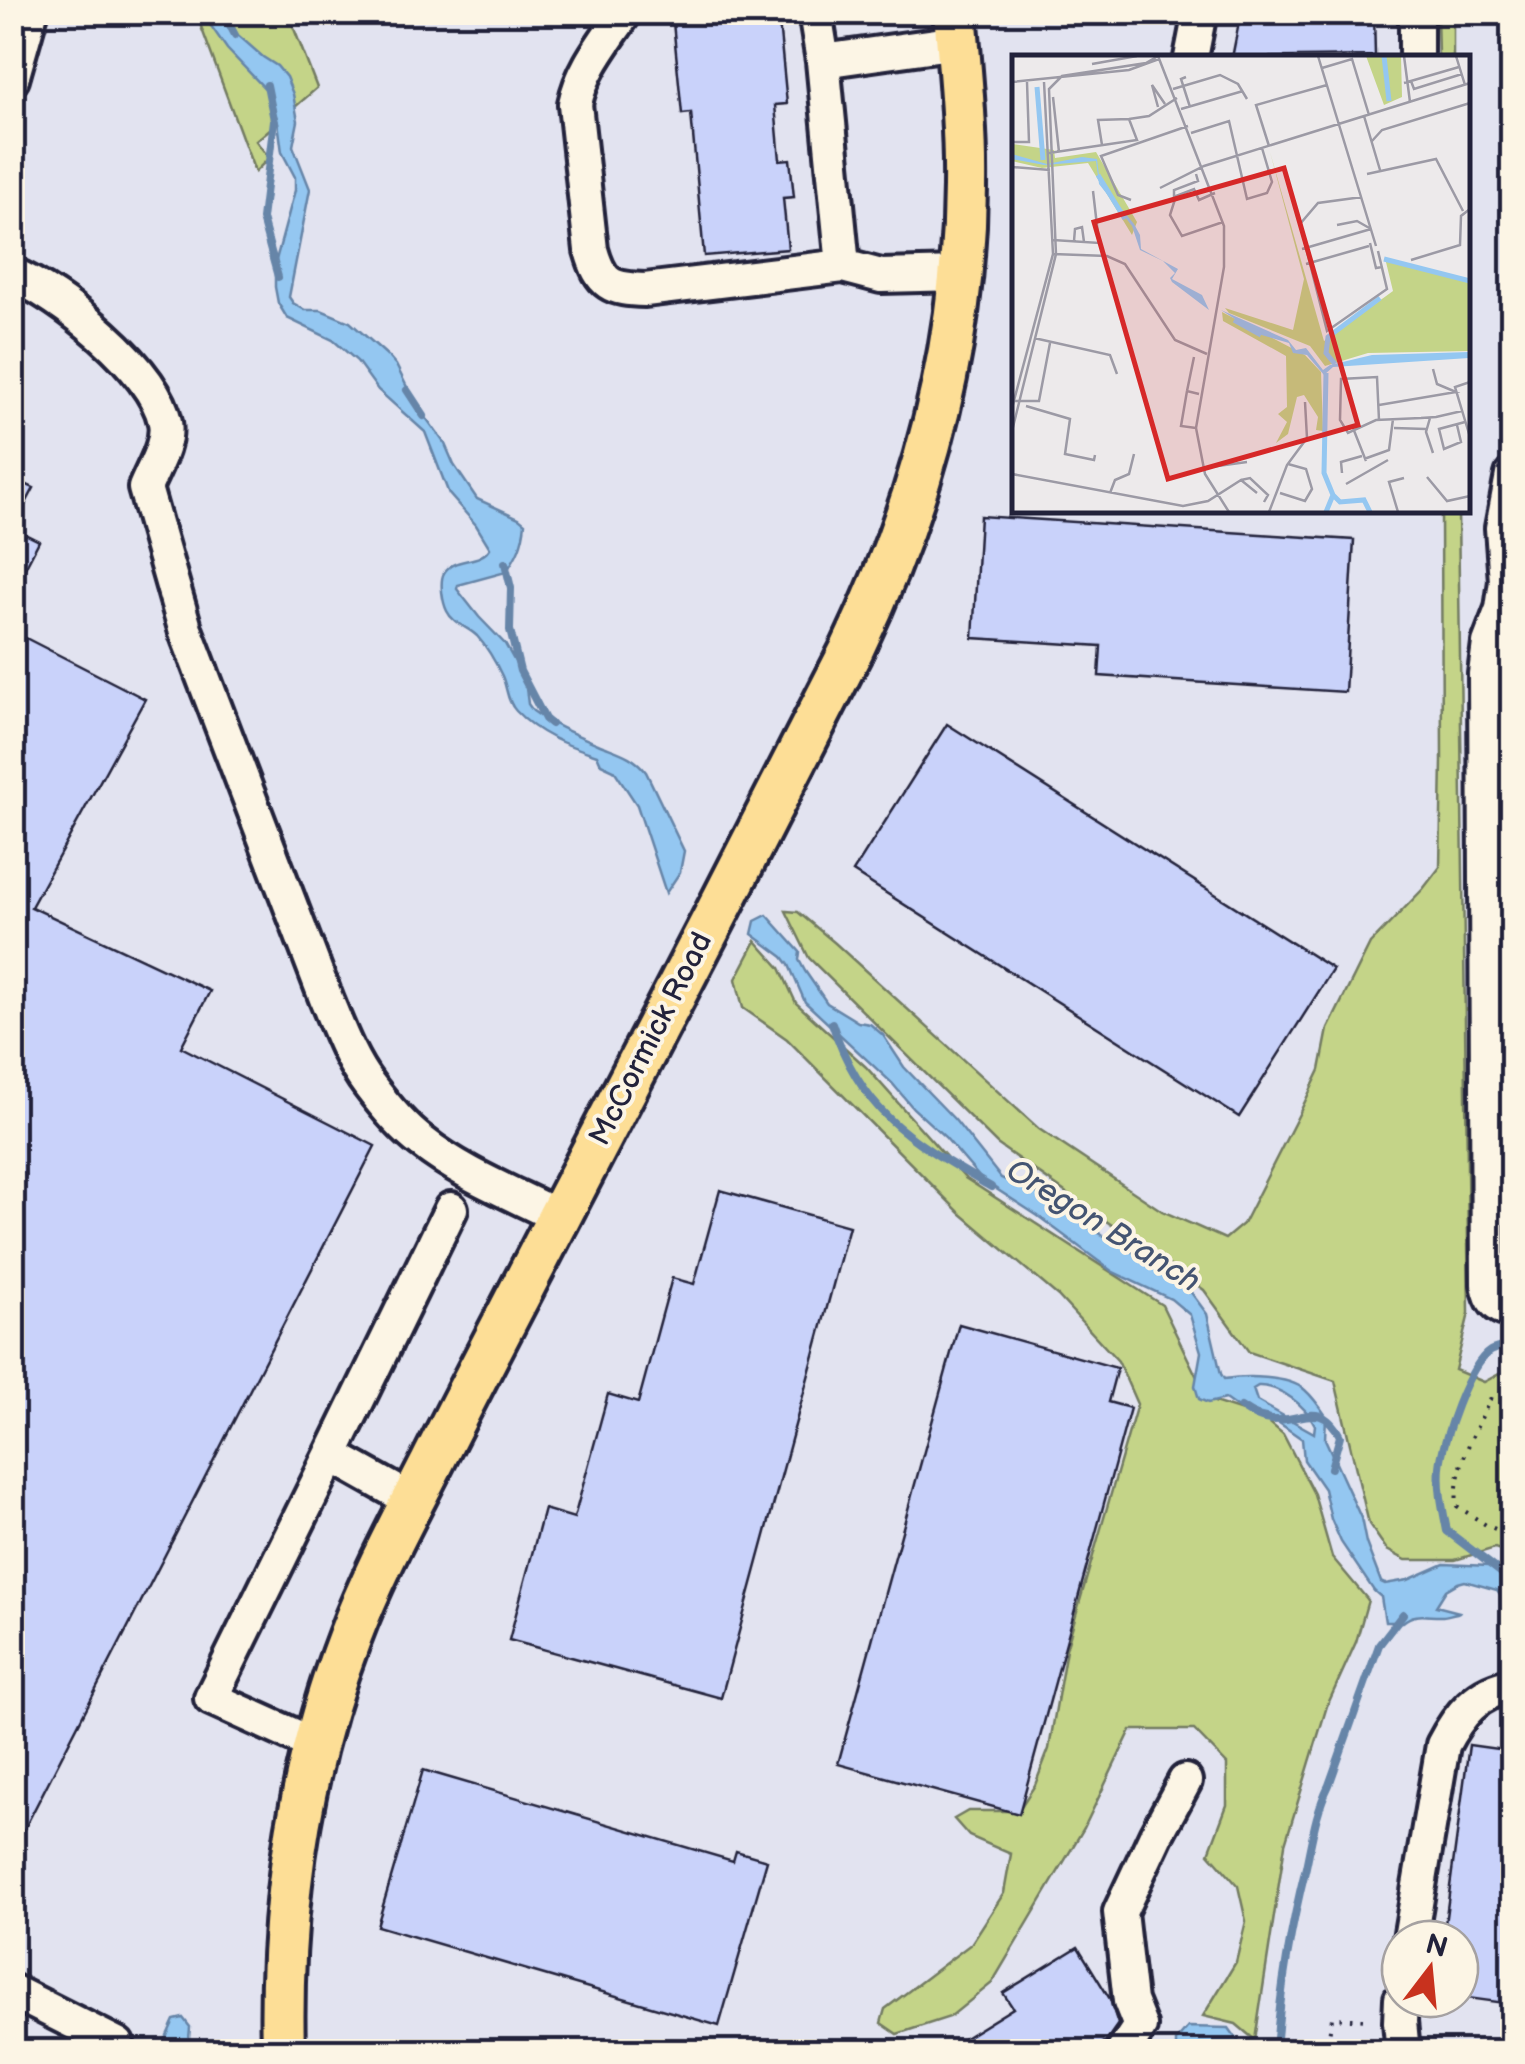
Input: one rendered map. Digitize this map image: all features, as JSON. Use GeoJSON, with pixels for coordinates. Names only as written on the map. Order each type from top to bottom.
{"type":"FeatureCollection","features":[{"type":"Feature","properties":{"kind":"main road","name":"McCormick Road"},"geometry":{"type":"LineString","coordinates":[[283,2052],[283,1966],[289,1886],[315,1746],[349,1638],[413,1501],[809,734],[879,591],[912,505],[943,386],[960,274],[965,188],[956,27]]}},
{"type":"Feature","properties":{"kind":"lane"},"geometry":{"type":"LineString","coordinates":[[12,79],[30,12]]}},
{"type":"Feature","properties":{"kind":"lane"},"geometry":{"type":"LineString","coordinates":[[625,12],[586,70],[575,104],[591,250],[596,270],[609,283],[620,289],[646,290],[843,266],[881,276],[960,274]]}},
{"type":"Feature","properties":{"kind":"lane"},"geometry":{"type":"LineString","coordinates":[[815,12],[824,61],[843,266]]}},
{"type":"Feature","properties":{"kind":"lane"},"geometry":{"type":"LineString","coordinates":[[826,12],[840,28],[874,52]]}},
{"type":"Feature","properties":{"kind":"lane"},"geometry":{"type":"LineString","coordinates":[[1193,55],[1200,12]]}},
{"type":"Feature","properties":{"kind":"lane"},"geometry":{"type":"LineString","coordinates":[[1416,12],[1416,55]]}},
{"type":"Feature","properties":{"kind":"lane"},"geometry":{"type":"LineString","coordinates":[[824,61],[874,52],[956,27]]}},
{"type":"Feature","properties":{"kind":"lane"},"geometry":{"type":"LineString","coordinates":[[12,274],[55,297],[95,330],[116,348],[156,397],[166,424],[164,444],[145,488],[186,632],[346,1048],[367,1084],[422,1142],[458,1165],[560,1217]]}},
{"type":"Feature","properties":{"kind":"lane"},"geometry":{"type":"LineString","coordinates":[[1512,475],[1502,528],[1508,544],[1501,643],[1485,674],[1499,760],[1488,1284],[1490,1298],[1498,1308],[1512,1311]]}},
{"type":"Feature","properties":{"kind":"lane"},"geometry":{"type":"LineString","coordinates":[[315,1746],[211,1698],[452,1209]]}},
{"type":"Feature","properties":{"kind":"lane"},"geometry":{"type":"LineString","coordinates":[[331,1455],[413,1501]]}},
{"type":"Feature","properties":{"kind":"lane"},"geometry":{"type":"LineString","coordinates":[[1413,1919],[1443,1745],[1453,1726],[1476,1700],[1497,1688],[1512,1686]]}},
{"type":"Feature","properties":{"kind":"lane"},"geometry":{"type":"LineString","coordinates":[[1123,2052],[1140,2026],[1130,2001],[1120,1912],[1185,1781]]}},
{"type":"Feature","properties":{"kind":"lane"},"geometry":{"type":"LineString","coordinates":[[12,1991],[117,2044]]}},
{"type":"Feature","properties":{"kind":"path"},"geometry":{"type":"LineString","coordinates":[[1512,1406],[1490,1399],[1463,1458],[1456,1489],[1457,1506],[1512,1536]]}},
{"type":"Feature","properties":{"kind":"path"},"geometry":{"type":"LineString","coordinates":[[1326,2052],[1332,2018],[1401,2024]]}},
{"type":"Feature","properties":{"kind":"shaded area"},"geometry":{"type":"Polygon","coordinates":[[[12,13],[196,13],[255,171],[255,141],[288,13],[1512,13],[1512,2051],[13,2051],[12,13]]]}},
{"type":"Feature","properties":{"kind":"green space"},"geometry":{"type":"Polygon","coordinates":[[[196,13],[288,13],[317,88],[256,141],[269,158],[255,172],[196,13]]]}},
{"type":"Feature","properties":{"kind":"green space"},"geometry":{"type":"Polygon","coordinates":[[[1437,13],[1453,13],[1453,55],[1438,55],[1437,13]]]}},
{"type":"Feature","properties":{"kind":"green space"},"geometry":{"type":"Polygon","coordinates":[[[1441,512],[1458,512],[1469,1313],[1455,1370],[1484,1382],[1512,1367],[1512,1555],[1495,1548],[1455,1560],[1406,1560],[1387,1550],[1369,1524],[1335,1381],[1249,1352],[1204,1290],[997,1144],[809,958],[786,911],[798,912],[835,943],[1039,1129],[1162,1211],[1225,1239],[1243,1224],[1300,1112],[1320,1070],[1328,1029],[1370,944],[1440,867],[1441,512]]]}},
{"type":"Feature","properties":{"kind":"green space"},"geometry":{"type":"Polygon","coordinates":[[[756,941],[780,968],[796,1003],[866,1067],[965,1178],[1162,1305],[1208,1400],[1264,1418],[1283,1434],[1314,1494],[1332,1557],[1368,1600],[1356,1642],[1327,1706],[1285,1844],[1255,2040],[1236,2024],[1203,2016],[1236,1962],[1246,1921],[1238,1886],[1209,1853],[1227,1805],[1227,1764],[1194,1730],[1131,1730],[1084,1828],[992,1983],[950,2017],[897,2034],[881,2023],[885,2009],[971,1944],[1004,1893],[1011,1854],[969,1836],[954,1819],[968,1811],[1018,1811],[1035,1785],[1049,1749],[1066,1649],[1137,1404],[1118,1361],[1058,1296],[960,1213],[787,1039],[743,1008],[736,979],[756,941]]]}},
{"type":"Feature","properties":{"kind":"water"},"geometry":{"type":"Polygon","coordinates":[[[202,13],[221,13],[231,29],[277,66],[293,94],[298,121],[293,146],[310,189],[289,297],[305,310],[321,310],[350,322],[389,357],[477,499],[525,523],[519,549],[506,572],[458,585],[457,589],[505,644],[525,680],[528,704],[533,711],[630,758],[646,772],[684,851],[680,872],[666,893],[637,805],[614,770],[601,764],[597,755],[544,733],[516,711],[500,671],[484,645],[447,611],[442,592],[444,573],[454,564],[480,557],[490,548],[449,494],[425,432],[378,390],[357,361],[333,340],[287,318],[278,303],[275,264],[295,177],[282,152],[270,94],[227,49],[202,13]]]}},
{"type":"Feature","properties":{"kind":"water","name":"Oregon Branch"},"geometry":{"type":"Polygon","coordinates":[[[767,915],[800,952],[799,960],[827,1003],[858,1022],[870,1024],[883,1035],[904,1067],[955,1120],[1001,1178],[1044,1196],[1187,1287],[1207,1314],[1224,1379],[1277,1379],[1297,1385],[1311,1396],[1326,1416],[1325,1439],[1361,1518],[1381,1582],[1408,1580],[1444,1564],[1512,1567],[1512,1604],[1497,1590],[1465,1581],[1446,1590],[1436,1606],[1459,1612],[1385,1622],[1381,1597],[1341,1542],[1324,1489],[1304,1460],[1302,1439],[1269,1416],[1239,1409],[1225,1399],[1208,1403],[1199,1399],[1195,1386],[1201,1352],[1190,1315],[1171,1299],[1113,1272],[981,1179],[892,1083],[805,1002],[783,957],[752,934],[755,921],[767,915]],[[1266,1387],[1253,1389],[1257,1401],[1314,1433],[1315,1425],[1299,1404],[1266,1387]]]}},
{"type":"Feature","properties":{"kind":"water"},"geometry":{"type":"Polygon","coordinates":[[[183,2018],[190,2027],[184,2051],[160,2051],[174,2020],[183,2018]]]}},
{"type":"Feature","properties":{"kind":"water"},"geometry":{"type":"Polygon","coordinates":[[[1188,2027],[1229,2028],[1240,2051],[1176,2051],[1176,2041],[1188,2027]]]}},
{"type":"Feature","properties":{"kind":"building"},"geometry":{"type":"Polygon","coordinates":[[[672,12],[778,12],[787,104],[775,105],[780,160],[790,159],[794,197],[783,198],[788,249],[704,256],[691,113],[682,114],[672,12]]]}},
{"type":"Feature","properties":{"kind":"building"},"geometry":{"type":"Polygon","coordinates":[[[1241,12],[1374,12],[1375,55],[1233,55],[1241,12]]]}},
{"type":"Feature","properties":{"kind":"building"},"geometry":{"type":"Polygon","coordinates":[[[12,478],[34,488],[13,528],[39,541],[12,593],[12,478]]]}},
{"type":"Feature","properties":{"kind":"building"},"geometry":{"type":"Polygon","coordinates":[[[980,516],[1354,540],[1345,692],[1099,676],[1101,646],[973,638],[980,516]]]}},
{"type":"Feature","properties":{"kind":"building"},"geometry":{"type":"Polygon","coordinates":[[[12,631],[145,699],[31,907],[210,991],[181,1047],[375,1146],[12,1853],[12,631]]]}},
{"type":"Feature","properties":{"kind":"building"},"geometry":{"type":"Polygon","coordinates":[[[947,724],[1333,969],[1239,1117],[853,872],[947,724]]]}},
{"type":"Feature","properties":{"kind":"building"},"geometry":{"type":"Polygon","coordinates":[[[720,1190],[849,1226],[721,1698],[509,1640],[544,1509],[574,1518],[608,1394],[638,1403],[672,1278],[694,1284],[720,1190]]]}},
{"type":"Feature","properties":{"kind":"building"},"geometry":{"type":"Polygon","coordinates":[[[959,1324],[1117,1368],[1108,1402],[1130,1408],[1019,1814],[838,1764],[959,1324]]]}},
{"type":"Feature","properties":{"kind":"building"},"geometry":{"type":"Polygon","coordinates":[[[1469,1745],[1512,1751],[1512,2004],[1480,2000],[1480,1919],[1446,1919],[1469,1745]]]}},
{"type":"Feature","properties":{"kind":"building"},"geometry":{"type":"Polygon","coordinates":[[[423,1770],[733,1861],[736,1851],[767,1860],[719,2026],[377,1926],[423,1770]]]}},
{"type":"Feature","properties":{"kind":"building"},"geometry":{"type":"Polygon","coordinates":[[[1078,1947],[1110,1999],[1118,2024],[1106,2041],[1089,2052],[942,2052],[1013,2008],[1003,1993],[1078,1947]]]}},
{"type":"Feature","properties":{"kind":"waterway","name":"Oregon Branch"},"geometry":{"type":"LineString","coordinates":[[223,12],[235,35]]}},
{"type":"Feature","properties":{"kind":"waterway","name":"Oregon Branch"},"geometry":{"type":"LineString","coordinates":[[267,85],[274,120],[262,219],[278,277]]}},
{"type":"Feature","properties":{"kind":"waterway","name":"Oregon Branch"},"geometry":{"type":"LineString","coordinates":[[407,390],[424,416]]}},
{"type":"Feature","properties":{"kind":"waterway","name":"Oregon Branch"},"geometry":{"type":"LineString","coordinates":[[505,563],[511,588],[510,630],[520,671],[551,724]]}},
{"type":"Feature","properties":{"kind":"waterway","name":"Oregon Branch"},"geometry":{"type":"LineString","coordinates":[[832,1023],[858,1081],[893,1122],[937,1155],[991,1187]]}},
{"type":"Feature","properties":{"kind":"waterway"},"geometry":{"type":"LineString","coordinates":[[1512,1343],[1490,1351],[1473,1372],[1451,1423],[1440,1475],[1447,1531],[1512,1581]]}},
{"type":"Feature","properties":{"kind":"waterway","name":"Oregon Branch"},"geometry":{"type":"LineString","coordinates":[[1241,1407],[1269,1420],[1311,1415],[1326,1418],[1340,1436],[1331,1468]]}},
{"type":"Feature","properties":{"kind":"waterway"},"geometry":{"type":"LineString","coordinates":[[1276,2052],[1287,1959],[1318,1815],[1379,1645],[1403,1614]]}}]}
